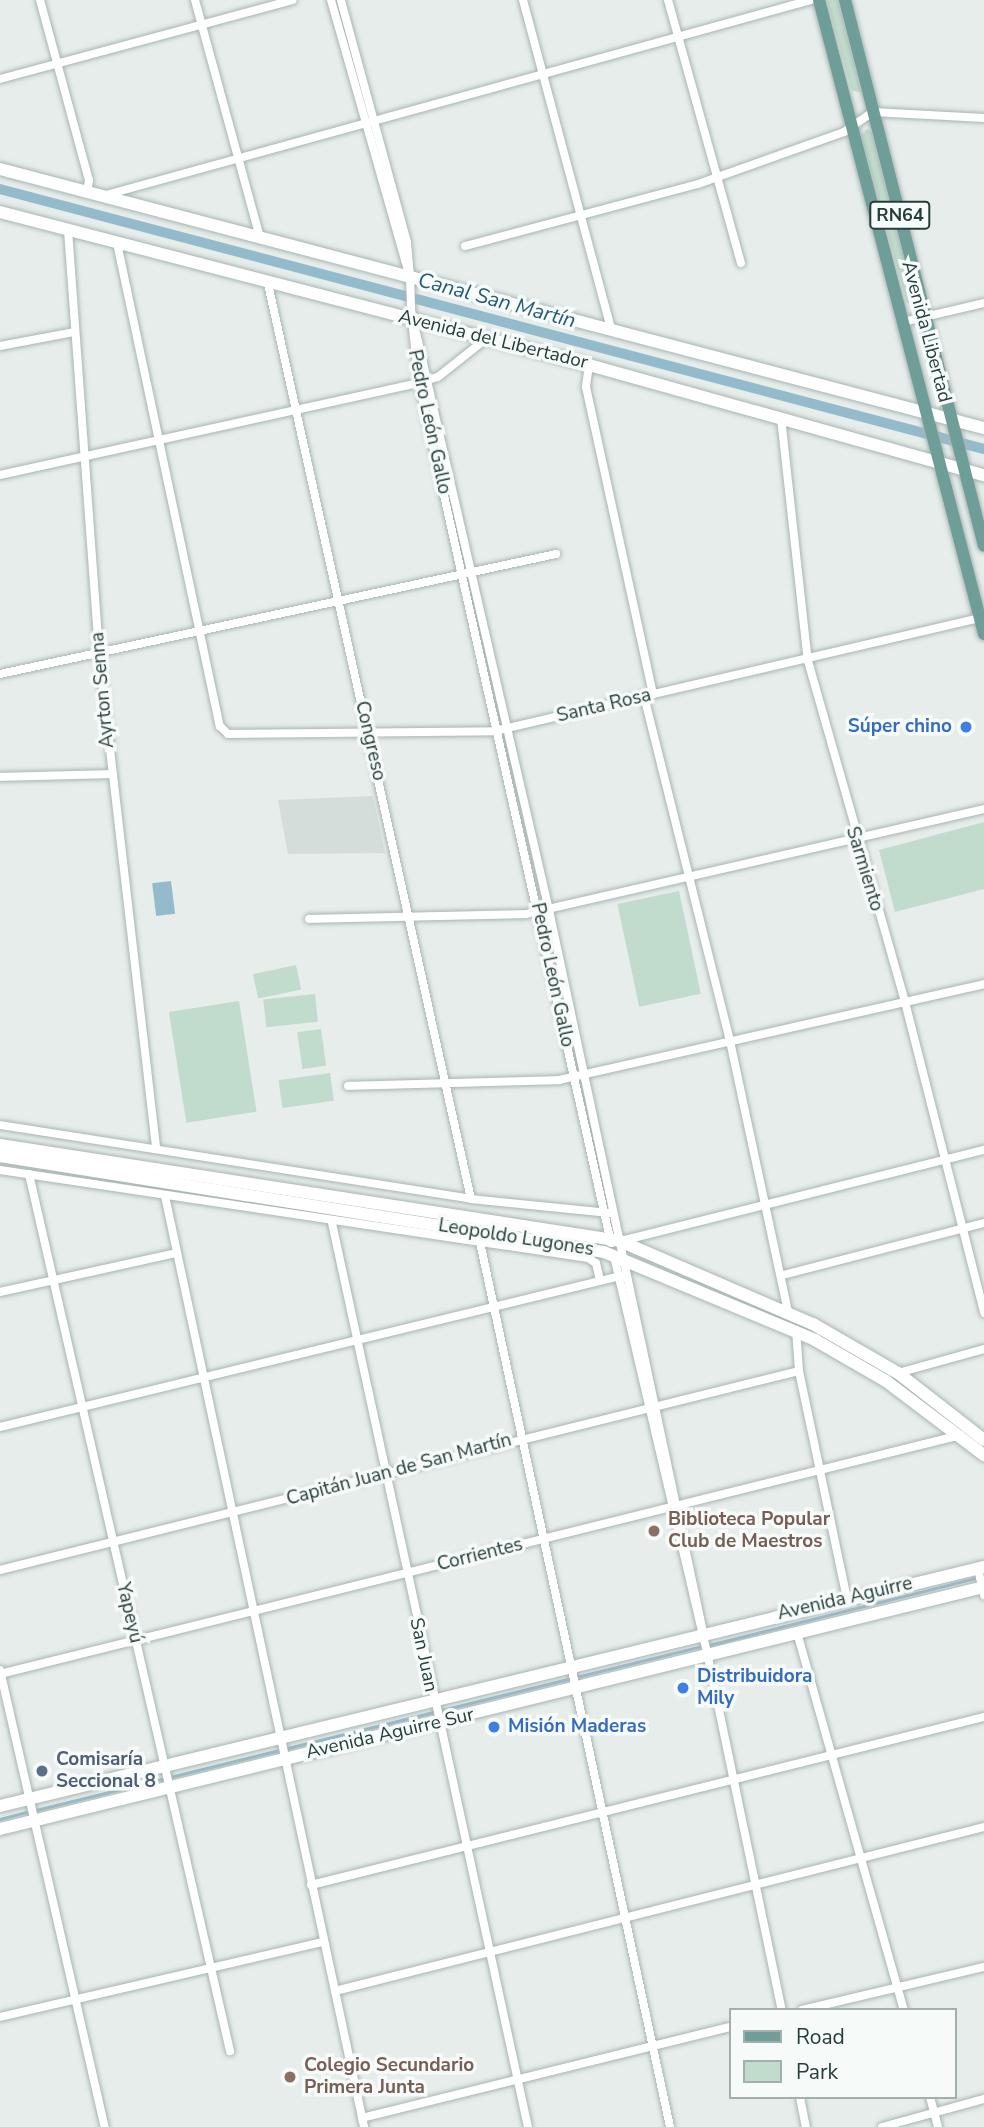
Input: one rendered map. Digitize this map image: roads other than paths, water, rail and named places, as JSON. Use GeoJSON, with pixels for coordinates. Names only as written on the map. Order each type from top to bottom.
{"type":"FeatureCollection","features":[{"type":"Feature","properties":{"kind":"main road","name":"Avenida Libertad"},"geometry":{"type":"LineString","coordinates":[[819,0],[984,634]]}},
{"type":"Feature","properties":{"kind":"main road","name":"Avenida Libertad"},"geometry":{"type":"LineString","coordinates":[[845,0],[964,458],[984,547]]}},
{"type":"Feature","properties":{"kind":"main road","name":"Avenida del Libertador"},"geometry":{"type":"LineString","coordinates":[[0,169],[260,237],[410,281],[611,330],[930,420],[984,428]]}},
{"type":"Feature","properties":{"kind":"main road","name":"Avenida del Libertador"},"geometry":{"type":"LineString","coordinates":[[0,212],[268,284],[412,316],[781,418],[940,457],[967,471],[984,475]]}},
{"type":"Feature","properties":{"kind":"main road","name":"Leopoldo Lugones"},"geometry":{"type":"LineString","coordinates":[[0,1145],[615,1240],[788,1311],[898,1373],[984,1440]]}},
{"type":"Feature","properties":{"kind":"main road","name":"Leopoldo Lugones"},"geometry":{"type":"LineString","coordinates":[[0,1156],[619,1257],[796,1331],[887,1381],[984,1455]]}},
{"type":"Feature","properties":{"kind":"main road","name":"Avenida Aguirre"},"geometry":{"type":"LineString","coordinates":[[703,1634],[847,1598],[980,1570]]}},
{"type":"Feature","properties":{"kind":"main road","name":"Avenida Aguirre Sur"},"geometry":{"type":"LineString","coordinates":[[0,1829],[167,1785],[707,1655],[798,1636],[983,1588]]}},
{"type":"Feature","properties":{"kind":"main road","name":"Avenida Aguirre Sur"},"geometry":{"type":"LineString","coordinates":[[0,1806],[166,1768],[703,1634]]}},
{"type":"Feature","properties":{"kind":"street"},"geometry":{"type":"LineString","coordinates":[[40,0],[89,180],[87,193]]}},
{"type":"Feature","properties":{"kind":"street"},"geometry":{"type":"LineString","coordinates":[[195,0],[241,158],[260,237]]}},
{"type":"Feature","properties":{"kind":"street"},"geometry":{"type":"LineString","coordinates":[[0,79],[293,0]]}},
{"type":"Feature","properties":{"kind":"street","name":"Pedro León Gallo"},"geometry":{"type":"LineString","coordinates":[[331,0],[410,281]]}},
{"type":"Feature","properties":{"kind":"street","name":"Pedro León Gallo"},"geometry":{"type":"LineString","coordinates":[[341,0],[407,242],[419,383],[605,1214],[619,1257],[703,1634],[782,2008]]}},
{"type":"Feature","properties":{"kind":"street"},"geometry":{"type":"LineString","coordinates":[[523,0],[583,215],[611,330]]}},
{"type":"Feature","properties":{"kind":"street"},"geometry":{"type":"LineString","coordinates":[[668,0],[741,263]]}},
{"type":"Feature","properties":{"kind":"street"},"geometry":{"type":"LineString","coordinates":[[101,197],[811,0]]}},
{"type":"Feature","properties":{"kind":"street"},"geometry":{"type":"LineString","coordinates":[[465,246],[718,176],[852,129],[873,112],[984,118]]}},
{"type":"Feature","properties":{"kind":"street","name":"Ayrton Senna"},"geometry":{"type":"LineString","coordinates":[[68,230],[99,654],[156,1149]]}},
{"type":"Feature","properties":{"kind":"street"},"geometry":{"type":"LineString","coordinates":[[117,243],[158,439],[203,633]]}},
{"type":"Feature","properties":{"kind":"street","name":"Congreso"},"geometry":{"type":"LineString","coordinates":[[268,284],[337,602],[411,916],[471,1199]]}},
{"type":"Feature","properties":{"kind":"street"},"geometry":{"type":"LineString","coordinates":[[903,322],[984,303]]}},
{"type":"Feature","properties":{"kind":"street","name":"Pedro León Gallo"},"geometry":{"type":"LineString","coordinates":[[412,316],[430,380],[549,910],[614,1212],[615,1240]]}},
{"type":"Feature","properties":{"kind":"street"},"geometry":{"type":"LineString","coordinates":[[0,346],[74,332]]}},
{"type":"Feature","properties":{"kind":"street"},"geometry":{"type":"LineString","coordinates":[[0,475],[430,380],[487,338]]}},
{"type":"Feature","properties":{"kind":"street"},"geometry":{"type":"LineString","coordinates":[[589,365],[586,387],[653,694]]}},
{"type":"Feature","properties":{"kind":"street","name":"Sarmiento"},"geometry":{"type":"LineString","coordinates":[[781,418],[808,661],[855,839],[905,1002],[960,1229],[984,1313]]}},
{"type":"Feature","properties":{"kind":"street"},"geometry":{"type":"LineString","coordinates":[[0,674],[203,633],[461,573],[556,554]]}},
{"type":"Feature","properties":{"kind":"street","name":"Santa Rosa"},"geometry":{"type":"LineString","coordinates":[[203,633],[220,726],[234,736],[368,736],[497,731],[808,661],[982,618]]}},
{"type":"Feature","properties":{"kind":"street"},"geometry":{"type":"LineString","coordinates":[[644,696],[730,1041],[783,1275],[788,1311]]}},
{"type":"Feature","properties":{"kind":"street"},"geometry":{"type":"LineString","coordinates":[[0,777],[111,774]]}},
{"type":"Feature","properties":{"kind":"street"},"geometry":{"type":"LineString","coordinates":[[309,919],[539,912],[984,809]]}},
{"type":"Feature","properties":{"kind":"street"},"geometry":{"type":"LineString","coordinates":[[348,1086],[574,1077],[984,984]]}},
{"type":"Feature","properties":{"kind":"street"},"geometry":{"type":"LineString","coordinates":[[0,1125],[471,1199],[605,1214],[614,1212]]}},
{"type":"Feature","properties":{"kind":"street"},"geometry":{"type":"LineString","coordinates":[[615,1240],[984,1150]]}},
{"type":"Feature","properties":{"kind":"street"},"geometry":{"type":"LineString","coordinates":[[0,1170],[332,1223],[589,1258],[600,1280]]}},
{"type":"Feature","properties":{"kind":"street","name":"Yapeyú"},"geometry":{"type":"LineString","coordinates":[[29,1174],[230,2051]]}},
{"type":"Feature","properties":{"kind":"street"},"geometry":{"type":"LineString","coordinates":[[165,1196],[251,1612],[363,2122],[729,2027]]}},
{"type":"Feature","properties":{"kind":"street","name":"San Juan"},"geometry":{"type":"LineString","coordinates":[[332,1223],[405,1573],[528,2127]]}},
{"type":"Feature","properties":{"kind":"street"},"geometry":{"type":"LineString","coordinates":[[783,1275],[984,1223]]}},
{"type":"Feature","properties":{"kind":"street"},"geometry":{"type":"LineString","coordinates":[[480,1242],[491,1306],[573,1667],[670,2127]]}},
{"type":"Feature","properties":{"kind":"street"},"geometry":{"type":"LineString","coordinates":[[0,1292],[176,1253]]}},
{"type":"Feature","properties":{"kind":"street"},"geometry":{"type":"LineString","coordinates":[[0,1427],[623,1276]]}},
{"type":"Feature","properties":{"kind":"street"},"geometry":{"type":"LineString","coordinates":[[796,1331],[799,1371],[847,1598]]}},
{"type":"Feature","properties":{"kind":"street"},"geometry":{"type":"LineString","coordinates":[[898,1373],[984,1349]]}},
{"type":"Feature","properties":{"kind":"street","name":"Capitán Juan de San Martín"},"geometry":{"type":"LineString","coordinates":[[0,1570],[521,1438],[799,1371]]}},
{"type":"Feature","properties":{"kind":"street","name":"Corrientes"},"geometry":{"type":"LineString","coordinates":[[0,1673],[675,1509],[961,1435]]}},
{"type":"Feature","properties":{"kind":"street"},"geometry":{"type":"LineString","coordinates":[[980,1570],[983,1588]]}},
{"type":"Feature","properties":{"kind":"street"},"geometry":{"type":"LineString","coordinates":[[798,1636],[830,1757],[903,2008]]}},
{"type":"Feature","properties":{"kind":"street"},"geometry":{"type":"LineString","coordinates":[[0,1673],[105,2127]]}},
{"type":"Feature","properties":{"kind":"street"},"geometry":{"type":"LineString","coordinates":[[311,1885],[466,1849],[984,1717]]}},
{"type":"Feature","properties":{"kind":"street"},"geometry":{"type":"LineString","coordinates":[[335,1991],[984,1826]]}},
{"type":"Feature","properties":{"kind":"street"},"geometry":{"type":"LineString","coordinates":[[0,2017],[210,1965],[323,1942]]}},
{"type":"Feature","properties":{"kind":"street"},"geometry":{"type":"LineString","coordinates":[[811,2008],[984,1967]]}},
{"type":"Feature","properties":{"kind":"street"},"geometry":{"type":"LineString","coordinates":[[800,2099],[806,2127]]}},
{"type":"Feature","properties":{"kind":"street"},"geometry":{"type":"LineString","coordinates":[[931,2099],[938,2127]]}},
{"type":"Feature","properties":{"kind":"street"},"geometry":{"type":"LineString","coordinates":[[882,2127],[984,2099]]}},
{"type":"Feature","properties":{"kind":"water"},"geometry":{"type":"Polygon","coordinates":[[[171,881],[175,914],[156,916],[152,883],[171,881]]]}},
{"type":"Feature","properties":{"kind":"waterway","name":"Canal San Martín"},"geometry":{"type":"LineString","coordinates":[[0,189],[984,449]]}},
{"type":"Feature","properties":{"kind":"waterway"},"geometry":{"type":"LineString","coordinates":[[709,1645],[984,1576]]}},
{"type":"Feature","properties":{"kind":"waterway"},"geometry":{"type":"LineString","coordinates":[[36,1810],[702,1646]]}},
{"type":"Feature","properties":{"kind":"waterway"},"geometry":{"type":"LineString","coordinates":[[0,1819],[29,1811]]}},
{"type":"Feature","properties":{"kind":"place","name":"Súper chino"},"geometry":{"type":"Point","coordinates":[966,727]}},
{"type":"Feature","properties":{"kind":"place","name":"Biblioteca Popular Club de Maestros"},"geometry":{"type":"Point","coordinates":[654,1531]}},
{"type":"Feature","properties":{"kind":"place","name":"Distribuidora Mily"},"geometry":{"type":"Point","coordinates":[683,1688]}},
{"type":"Feature","properties":{"kind":"place","name":"Misión Maderas"},"geometry":{"type":"Point","coordinates":[494,1727]}},
{"type":"Feature","properties":{"kind":"place","name":"Comisaría Seccional 8"},"geometry":{"type":"Point","coordinates":[42,1771]}},
{"type":"Feature","properties":{"kind":"place","name":"Colegio Secundario Primera Junta"},"geometry":{"type":"Point","coordinates":[290,2077]}}]}
